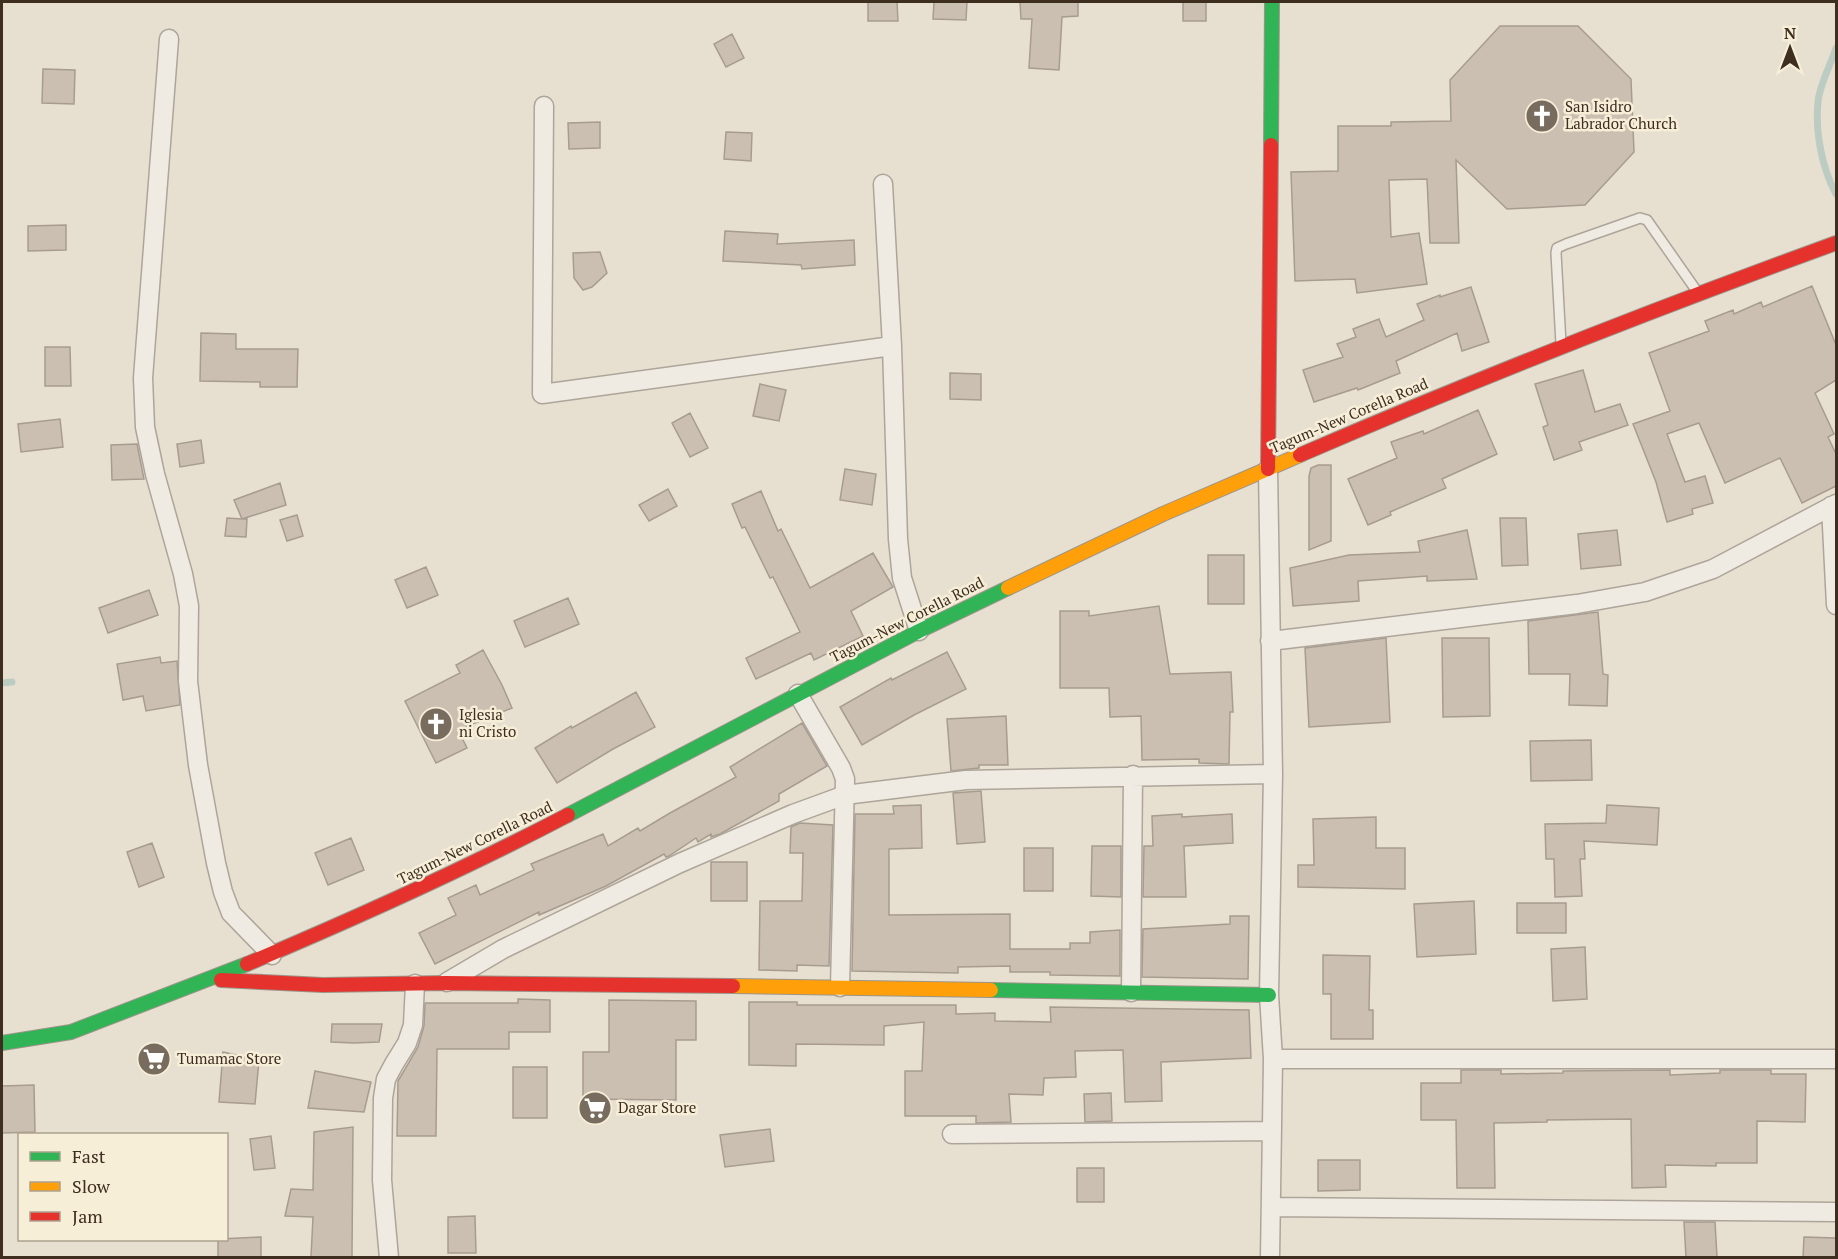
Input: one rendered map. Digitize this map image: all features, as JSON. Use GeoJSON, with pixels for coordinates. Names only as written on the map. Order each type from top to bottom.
{"type":"FeatureCollection","features":[{"type":"Feature","properties":{"kind":"main road"},"geometry":{"type":"LineString","coordinates":[[1268,469],[1272,2]]}},
{"type":"Feature","properties":{"kind":"main road","name":"Tagum-New Corella Road"},"geometry":{"type":"LineString","coordinates":[[2,1042],[71,1032],[212,980],[272,955],[499,851],[919,631],[1163,514],[1414,406],[1699,293],[1833,244]]}},
{"type":"Feature","properties":{"kind":"main road"},"geometry":{"type":"LineString","coordinates":[[212,980],[323,985],[446,983],[840,987],[1269,995]]}},
{"type":"Feature","properties":{"kind":"street"},"geometry":{"type":"LineString","coordinates":[[169,39],[145,354],[145,427],[155,474],[183,574],[189,606],[188,681],[198,765],[223,892],[231,913],[272,955]]}},
{"type":"Feature","properties":{"kind":"street"},"geometry":{"type":"LineString","coordinates":[[544,106],[543,394],[892,346]]}},
{"type":"Feature","properties":{"kind":"street"},"geometry":{"type":"LineString","coordinates":[[883,184],[892,346],[898,539],[902,578],[919,631]]}},
{"type":"Feature","properties":{"kind":"street"},"geometry":{"type":"LineString","coordinates":[[1268,469],[1273,774],[1269,995],[1273,1059],[1270,1257]]}},
{"type":"Feature","properties":{"kind":"street"},"geometry":{"type":"LineString","coordinates":[[1270,641],[1577,604],[1645,592],[1713,569],[1834,505],[1836,605]]}},
{"type":"Feature","properties":{"kind":"street"},"geometry":{"type":"LineString","coordinates":[[798,694],[842,768],[844,778],[840,987]]}},
{"type":"Feature","properties":{"kind":"street"},"geometry":{"type":"LineString","coordinates":[[446,983],[503,949],[680,863],[793,814],[845,795],[966,780],[1273,774]]}},
{"type":"Feature","properties":{"kind":"street"},"geometry":{"type":"LineString","coordinates":[[1131,992],[1133,775]]}},
{"type":"Feature","properties":{"kind":"street"},"geometry":{"type":"LineString","coordinates":[[389,1257],[382,1180],[383,1098],[386,1079],[407,1043],[413,1025],[415,984]]}},
{"type":"Feature","properties":{"kind":"street"},"geometry":{"type":"LineString","coordinates":[[1273,1059],[1836,1059]]}},
{"type":"Feature","properties":{"kind":"street"},"geometry":{"type":"LineString","coordinates":[[952,1134],[1272,1131]]}},
{"type":"Feature","properties":{"kind":"street"},"geometry":{"type":"LineString","coordinates":[[1271,1207],[1836,1212]]}},
{"type":"Feature","properties":{"kind":"lane"},"geometry":{"type":"LineString","coordinates":[[1561,347],[1556,254],[1557,248],[1566,244],[1640,218],[1647,220],[1699,293]]}},
{"type":"Feature","properties":{"kind":"building"},"geometry":{"type":"Polygon","coordinates":[[[868,2],[897,2],[898,21],[868,21],[868,2]]]}},
{"type":"Feature","properties":{"kind":"building"},"geometry":{"type":"Polygon","coordinates":[[[934,2],[967,2],[966,20],[933,19],[934,2]]]}},
{"type":"Feature","properties":{"kind":"building"},"geometry":{"type":"Polygon","coordinates":[[[1020,2],[1078,2],[1078,16],[1062,17],[1059,70],[1029,68],[1032,19],[1021,19],[1020,2]]]}},
{"type":"Feature","properties":{"kind":"building"},"geometry":{"type":"Polygon","coordinates":[[[1183,2],[1206,2],[1206,21],[1183,21],[1183,2]]]}},
{"type":"Feature","properties":{"kind":"building"},"geometry":{"type":"Polygon","coordinates":[[[1500,26],[1578,26],[1631,79],[1634,152],[1585,205],[1507,209],[1456,160],[1459,243],[1430,243],[1427,179],[1389,180],[1391,237],[1419,233],[1427,284],[1357,293],[1355,279],[1295,281],[1291,172],[1338,171],[1338,126],[1391,126],[1391,122],[1451,121],[1450,80],[1500,26]]]}},
{"type":"Feature","properties":{"kind":"building"},"geometry":{"type":"Polygon","coordinates":[[[732,34],[744,58],[726,67],[714,44],[732,34]]]}},
{"type":"Feature","properties":{"kind":"building"},"geometry":{"type":"Polygon","coordinates":[[[43,69],[75,70],[74,104],[42,103],[43,69]]]}},
{"type":"Feature","properties":{"kind":"building"},"geometry":{"type":"Polygon","coordinates":[[[600,122],[600,148],[569,149],[568,123],[600,122]]]}},
{"type":"Feature","properties":{"kind":"building"},"geometry":{"type":"Polygon","coordinates":[[[726,132],[752,133],[751,161],[724,159],[726,132]]]}},
{"type":"Feature","properties":{"kind":"building"},"geometry":{"type":"Polygon","coordinates":[[[66,225],[66,250],[28,251],[28,226],[66,225]]]}},
{"type":"Feature","properties":{"kind":"building"},"geometry":{"type":"Polygon","coordinates":[[[725,231],[778,234],[777,244],[854,240],[855,265],[802,269],[801,265],[723,261],[725,231]]]}},
{"type":"Feature","properties":{"kind":"building"},"geometry":{"type":"Polygon","coordinates":[[[600,252],[607,273],[592,287],[583,290],[574,278],[573,253],[600,252]]]}},
{"type":"Feature","properties":{"kind":"building"},"geometry":{"type":"Polygon","coordinates":[[[1812,286],[1836,345],[1836,380],[1815,393],[1834,434],[1828,437],[1836,454],[1836,486],[1802,503],[1780,458],[1725,483],[1699,423],[1667,434],[1685,482],[1705,476],[1713,503],[1692,509],[1693,514],[1667,522],[1656,482],[1633,424],[1670,411],[1649,353],[1709,331],[1705,321],[1733,310],[1734,314],[1761,302],[1763,307],[1812,286]]]}},
{"type":"Feature","properties":{"kind":"building"},"geometry":{"type":"Polygon","coordinates":[[[1471,287],[1489,342],[1462,351],[1457,333],[1396,361],[1400,373],[1358,390],[1357,388],[1314,402],[1303,370],[1343,357],[1337,344],[1356,337],[1353,329],[1379,319],[1386,337],[1424,320],[1417,304],[1471,287]]]}},
{"type":"Feature","properties":{"kind":"building"},"geometry":{"type":"Polygon","coordinates":[[[201,333],[236,334],[236,349],[298,349],[297,387],[260,387],[260,382],[200,381],[201,333]]]}},
{"type":"Feature","properties":{"kind":"building"},"geometry":{"type":"Polygon","coordinates":[[[45,347],[70,347],[71,386],[45,386],[45,347]]]}},
{"type":"Feature","properties":{"kind":"building"},"geometry":{"type":"Polygon","coordinates":[[[1583,370],[1595,412],[1620,404],[1628,425],[1579,442],[1582,450],[1554,460],[1543,427],[1548,425],[1535,384],[1583,370]]]}},
{"type":"Feature","properties":{"kind":"building"},"geometry":{"type":"Polygon","coordinates":[[[950,373],[981,374],[981,400],[950,399],[950,373]]]}},
{"type":"Feature","properties":{"kind":"building"},"geometry":{"type":"Polygon","coordinates":[[[760,384],[786,390],[779,421],[753,416],[760,384]]]}},
{"type":"Feature","properties":{"kind":"building"},"geometry":{"type":"Polygon","coordinates":[[[1478,410],[1497,454],[1442,479],[1446,488],[1390,512],[1391,515],[1368,525],[1348,479],[1397,458],[1391,442],[1423,431],[1424,434],[1478,410]]]}},
{"type":"Feature","properties":{"kind":"building"},"geometry":{"type":"Polygon","coordinates":[[[690,413],[708,448],[690,457],[672,423],[690,413]]]}},
{"type":"Feature","properties":{"kind":"building"},"geometry":{"type":"Polygon","coordinates":[[[60,419],[63,447],[21,452],[18,424],[60,419]]]}},
{"type":"Feature","properties":{"kind":"building"},"geometry":{"type":"Polygon","coordinates":[[[201,440],[204,463],[180,467],[177,444],[201,440]]]}},
{"type":"Feature","properties":{"kind":"building"},"geometry":{"type":"Polygon","coordinates":[[[137,444],[144,479],[112,480],[111,445],[137,444]]]}},
{"type":"Feature","properties":{"kind":"building"},"geometry":{"type":"Polygon","coordinates":[[[1318,465],[1331,465],[1331,541],[1309,550],[1309,476],[1311,468],[1318,465]]]}},
{"type":"Feature","properties":{"kind":"building"},"geometry":{"type":"Polygon","coordinates":[[[845,469],[876,474],[872,505],[840,500],[845,469]]]}},
{"type":"Feature","properties":{"kind":"building"},"geometry":{"type":"Polygon","coordinates":[[[280,483],[286,505],[242,519],[234,500],[280,483]]]}},
{"type":"Feature","properties":{"kind":"building"},"geometry":{"type":"Polygon","coordinates":[[[668,489],[677,506],[649,521],[639,505],[668,489]]]}},
{"type":"Feature","properties":{"kind":"building"},"geometry":{"type":"Polygon","coordinates":[[[761,491],[778,531],[781,529],[810,588],[873,553],[893,587],[851,611],[863,636],[814,660],[811,653],[756,679],[746,658],[800,632],[773,577],[770,578],[745,527],[742,528],[732,504],[761,491]]]}},
{"type":"Feature","properties":{"kind":"building"},"geometry":{"type":"Polygon","coordinates":[[[297,515],[303,536],[287,541],[280,520],[297,515]]]}},
{"type":"Feature","properties":{"kind":"building"},"geometry":{"type":"Polygon","coordinates":[[[227,518],[247,519],[246,537],[225,536],[227,518]]]}},
{"type":"Feature","properties":{"kind":"building"},"geometry":{"type":"Polygon","coordinates":[[[1500,518],[1526,518],[1528,565],[1502,566],[1500,518]]]}},
{"type":"Feature","properties":{"kind":"building"},"geometry":{"type":"Polygon","coordinates":[[[1467,530],[1477,579],[1427,581],[1427,576],[1358,581],[1359,601],[1293,606],[1290,568],[1349,555],[1420,552],[1418,541],[1467,530]]]}},
{"type":"Feature","properties":{"kind":"building"},"geometry":{"type":"Polygon","coordinates":[[[1617,530],[1621,565],[1581,569],[1578,534],[1617,530]]]}},
{"type":"Feature","properties":{"kind":"building"},"geometry":{"type":"Polygon","coordinates":[[[1208,555],[1244,555],[1244,604],[1208,604],[1208,555]]]}},
{"type":"Feature","properties":{"kind":"building"},"geometry":{"type":"Polygon","coordinates":[[[426,567],[438,595],[407,608],[395,580],[426,567]]]}},
{"type":"Feature","properties":{"kind":"building"},"geometry":{"type":"Polygon","coordinates":[[[149,590],[158,615],[108,633],[99,608],[149,590]]]}},
{"type":"Feature","properties":{"kind":"building"},"geometry":{"type":"Polygon","coordinates":[[[568,598],[579,624],[525,647],[514,621],[568,598]]]}},
{"type":"Feature","properties":{"kind":"building"},"geometry":{"type":"Polygon","coordinates":[[[1159,606],[1170,674],[1231,672],[1233,712],[1230,712],[1229,764],[1199,763],[1199,759],[1142,760],[1141,716],[1110,717],[1109,688],[1060,688],[1060,611],[1089,611],[1089,616],[1159,606]]]}},
{"type":"Feature","properties":{"kind":"building"},"geometry":{"type":"Polygon","coordinates":[[[1598,612],[1603,674],[1608,675],[1607,706],[1569,705],[1570,674],[1529,674],[1528,621],[1598,612]]]}},
{"type":"Feature","properties":{"kind":"building"},"geometry":{"type":"Polygon","coordinates":[[[1386,638],[1390,722],[1309,727],[1305,648],[1386,638]]]}},
{"type":"Feature","properties":{"kind":"building"},"geometry":{"type":"Polygon","coordinates":[[[1442,638],[1489,638],[1490,716],[1443,717],[1442,638]]]}},
{"type":"Feature","properties":{"kind":"building"},"geometry":{"type":"Polygon","coordinates":[[[483,650],[512,708],[458,730],[467,748],[436,763],[405,701],[460,673],[456,665],[483,650]]]}},
{"type":"Feature","properties":{"kind":"building"},"geometry":{"type":"Polygon","coordinates":[[[947,652],[966,689],[862,745],[840,707],[891,678],[892,680],[947,652]]]}},
{"type":"Feature","properties":{"kind":"building"},"geometry":{"type":"Polygon","coordinates":[[[160,657],[161,663],[177,661],[180,705],[146,711],[143,696],[123,700],[117,664],[160,657]]]}},
{"type":"Feature","properties":{"kind":"building"},"geometry":{"type":"Polygon","coordinates":[[[636,692],[655,727],[557,783],[535,748],[636,692]]]}},
{"type":"Feature","properties":{"kind":"building"},"geometry":{"type":"Polygon","coordinates":[[[1006,716],[1008,765],[979,765],[979,768],[951,771],[947,719],[1006,716]]]}},
{"type":"Feature","properties":{"kind":"building"},"geometry":{"type":"Polygon","coordinates":[[[802,723],[827,766],[779,794],[779,801],[720,834],[711,837],[711,834],[698,842],[696,838],[669,856],[666,857],[664,854],[606,886],[539,915],[539,912],[435,964],[419,933],[456,915],[448,898],[476,885],[480,895],[534,870],[531,864],[603,834],[608,846],[638,828],[640,831],[736,777],[730,767],[802,723]]]}},
{"type":"Feature","properties":{"kind":"building"},"geometry":{"type":"Polygon","coordinates":[[[1591,740],[1592,780],[1531,781],[1530,741],[1591,740]]]}},
{"type":"Feature","properties":{"kind":"building"},"geometry":{"type":"Polygon","coordinates":[[[981,791],[985,842],[957,844],[953,793],[981,791]]]}},
{"type":"Feature","properties":{"kind":"building"},"geometry":{"type":"Polygon","coordinates":[[[921,805],[922,848],[889,849],[889,915],[1010,914],[1010,949],[1070,949],[1070,943],[1090,943],[1090,932],[1120,930],[1120,976],[1010,972],[1010,966],[958,967],[958,973],[852,971],[855,814],[894,814],[893,806],[921,805]]]}},
{"type":"Feature","properties":{"kind":"building"},"geometry":{"type":"Polygon","coordinates":[[[1607,805],[1659,808],[1657,845],[1584,841],[1585,859],[1580,859],[1582,896],[1555,897],[1554,859],[1546,859],[1545,824],[1606,823],[1607,805]]]}},
{"type":"Feature","properties":{"kind":"building"},"geometry":{"type":"Polygon","coordinates":[[[1182,814],[1182,817],[1232,814],[1233,843],[1184,846],[1186,897],[1143,897],[1144,846],[1153,846],[1152,816],[1182,814]]]}},
{"type":"Feature","properties":{"kind":"building"},"geometry":{"type":"Polygon","coordinates":[[[1376,817],[1376,848],[1405,848],[1405,889],[1298,887],[1298,865],[1314,865],[1313,819],[1376,817]]]}},
{"type":"Feature","properties":{"kind":"building"},"geometry":{"type":"Polygon","coordinates":[[[800,823],[833,825],[829,966],[797,965],[797,971],[759,970],[760,901],[802,901],[803,853],[790,853],[791,827],[800,823]]]}},
{"type":"Feature","properties":{"kind":"building"},"geometry":{"type":"Polygon","coordinates":[[[351,838],[364,870],[328,885],[315,853],[351,838]]]}},
{"type":"Feature","properties":{"kind":"building"},"geometry":{"type":"Polygon","coordinates":[[[152,843],[164,877],[139,887],[127,852],[152,843]]]}},
{"type":"Feature","properties":{"kind":"building"},"geometry":{"type":"Polygon","coordinates":[[[1092,846],[1121,846],[1121,897],[1091,896],[1092,846]]]}},
{"type":"Feature","properties":{"kind":"building"},"geometry":{"type":"Polygon","coordinates":[[[1024,848],[1053,848],[1053,891],[1024,891],[1024,848]]]}},
{"type":"Feature","properties":{"kind":"building"},"geometry":{"type":"Polygon","coordinates":[[[711,862],[747,862],[747,901],[711,901],[711,862]]]}},
{"type":"Feature","properties":{"kind":"building"},"geometry":{"type":"Polygon","coordinates":[[[1474,901],[1476,954],[1417,957],[1414,904],[1474,901]]]}},
{"type":"Feature","properties":{"kind":"building"},"geometry":{"type":"Polygon","coordinates":[[[1517,903],[1566,903],[1566,933],[1517,933],[1517,903]]]}},
{"type":"Feature","properties":{"kind":"building"},"geometry":{"type":"Polygon","coordinates":[[[1230,916],[1249,916],[1248,979],[1142,977],[1143,929],[1230,924],[1230,916]]]}},
{"type":"Feature","properties":{"kind":"building"},"geometry":{"type":"Polygon","coordinates":[[[1585,947],[1587,999],[1553,1001],[1551,949],[1585,947]]]}},
{"type":"Feature","properties":{"kind":"building"},"geometry":{"type":"Polygon","coordinates":[[[1323,955],[1370,956],[1369,1010],[1373,1010],[1373,1039],[1331,1039],[1331,994],[1323,994],[1323,955]]]}},
{"type":"Feature","properties":{"kind":"building"},"geometry":{"type":"Polygon","coordinates":[[[518,999],[550,1000],[550,1032],[509,1032],[509,1049],[437,1049],[436,1136],[397,1136],[398,1081],[418,1047],[424,1026],[425,1003],[518,1003],[518,999]]]}},
{"type":"Feature","properties":{"kind":"building"},"geometry":{"type":"Polygon","coordinates":[[[609,1000],[696,1001],[696,1040],[676,1040],[676,1100],[583,1099],[583,1052],[609,1052],[609,1000]]]}},
{"type":"Feature","properties":{"kind":"building"},"geometry":{"type":"Polygon","coordinates":[[[749,1002],[797,1002],[797,1005],[956,1005],[956,1014],[995,1013],[995,1021],[1051,1022],[1050,1007],[1249,1010],[1251,1058],[1161,1062],[1162,1101],[1125,1102],[1123,1050],[1075,1051],[1076,1077],[1044,1078],[1043,1095],[1009,1094],[1011,1122],[976,1123],[976,1116],[905,1116],[905,1071],[922,1071],[924,1022],[884,1026],[884,1045],[796,1044],[796,1066],[749,1065],[749,1002]]]}},
{"type":"Feature","properties":{"kind":"building"},"geometry":{"type":"Polygon","coordinates":[[[332,1024],[382,1024],[379,1042],[331,1042],[332,1024]]]}},
{"type":"Feature","properties":{"kind":"building"},"geometry":{"type":"Polygon","coordinates":[[[223,1052],[259,1060],[255,1104],[219,1102],[223,1052]]]}},
{"type":"Feature","properties":{"kind":"building"},"geometry":{"type":"Polygon","coordinates":[[[513,1067],[547,1067],[547,1118],[513,1118],[513,1067]]]}},
{"type":"Feature","properties":{"kind":"building"},"geometry":{"type":"Polygon","coordinates":[[[1461,1070],[1501,1070],[1501,1074],[1670,1070],[1670,1075],[1720,1073],[1720,1070],[1771,1070],[1771,1074],[1806,1074],[1805,1122],[1757,1121],[1757,1163],[1716,1163],[1716,1166],[1665,1165],[1666,1187],[1632,1188],[1631,1119],[1494,1123],[1495,1188],[1457,1188],[1456,1120],[1421,1120],[1421,1083],[1461,1083],[1461,1070]]]}},
{"type":"Feature","properties":{"kind":"building"},"geometry":{"type":"Polygon","coordinates":[[[315,1071],[371,1082],[364,1112],[308,1108],[315,1071]]]}},
{"type":"Feature","properties":{"kind":"building"},"geometry":{"type":"Polygon","coordinates":[[[34,1085],[35,1132],[2,1133],[2,1086],[34,1085]]]}},
{"type":"Feature","properties":{"kind":"building"},"geometry":{"type":"Polygon","coordinates":[[[1111,1093],[1112,1121],[1085,1122],[1084,1094],[1111,1093]]]}},
{"type":"Feature","properties":{"kind":"building"},"geometry":{"type":"Polygon","coordinates":[[[353,1127],[352,1257],[311,1257],[313,1217],[285,1216],[291,1189],[313,1190],[314,1132],[353,1127]]]}},
{"type":"Feature","properties":{"kind":"building"},"geometry":{"type":"Polygon","coordinates":[[[770,1129],[774,1161],[725,1167],[720,1135],[770,1129]]]}},
{"type":"Feature","properties":{"kind":"building"},"geometry":{"type":"Polygon","coordinates":[[[271,1136],[275,1168],[254,1170],[250,1139],[271,1136]]]}},
{"type":"Feature","properties":{"kind":"building"},"geometry":{"type":"Polygon","coordinates":[[[1318,1160],[1360,1160],[1360,1190],[1318,1191],[1318,1160]]]}},
{"type":"Feature","properties":{"kind":"building"},"geometry":{"type":"Polygon","coordinates":[[[1077,1168],[1104,1168],[1104,1202],[1077,1202],[1077,1168]]]}},
{"type":"Feature","properties":{"kind":"building"},"geometry":{"type":"Polygon","coordinates":[[[475,1216],[476,1253],[448,1253],[448,1217],[475,1216]]]}},
{"type":"Feature","properties":{"kind":"building"},"geometry":{"type":"Polygon","coordinates":[[[1684,1222],[1715,1222],[1717,1257],[1686,1257],[1684,1222]]]}},
{"type":"Feature","properties":{"kind":"building"},"geometry":{"type":"Polygon","coordinates":[[[261,1237],[261,1257],[218,1257],[218,1241],[228,1241],[228,1239],[261,1237]]]}},
{"type":"Feature","properties":{"kind":"building"},"geometry":{"type":"Polygon","coordinates":[[[1804,1237],[1836,1238],[1836,1257],[1803,1257],[1804,1237]]]}},
{"type":"Feature","properties":{"kind":"waterway"},"geometry":{"type":"LineString","coordinates":[[1836,48],[1821,89],[1817,114],[1823,161],[1836,194]]}},
{"type":"Feature","properties":{"kind":"waterway"},"geometry":{"type":"LineString","coordinates":[[2,683],[12,682]]}},
{"type":"Feature","properties":{"kind":"traffic: fast"},"geometry":{"type":"LineString","coordinates":[[1271,145],[1272,2]]}},
{"type":"Feature","properties":{"kind":"traffic: fast"},"geometry":{"type":"LineString","coordinates":[[568,815],[919,631],[1008,588]]}},
{"type":"Feature","properties":{"kind":"traffic: fast"},"geometry":{"type":"LineString","coordinates":[[2,1043],[71,1032],[247,964]]}},
{"type":"Feature","properties":{"kind":"traffic: fast"},"geometry":{"type":"LineString","coordinates":[[991,990],[1269,995]]}},
{"type":"Feature","properties":{"kind":"traffic: slow"},"geometry":{"type":"LineString","coordinates":[[1008,588],[1163,514],[1300,455]]}},
{"type":"Feature","properties":{"kind":"traffic: slow"},"geometry":{"type":"LineString","coordinates":[[733,986],[991,990]]}},
{"type":"Feature","properties":{"kind":"traffic: jam"},"geometry":{"type":"LineString","coordinates":[[1268,469],[1271,145]]}},
{"type":"Feature","properties":{"kind":"traffic: jam"},"geometry":{"type":"LineString","coordinates":[[1300,455],[1566,345],[1836,243]]}},
{"type":"Feature","properties":{"kind":"traffic: jam"},"geometry":{"type":"LineString","coordinates":[[247,964],[409,893],[568,815]]}},
{"type":"Feature","properties":{"kind":"traffic: jam"},"geometry":{"type":"LineString","coordinates":[[221,980],[323,985],[446,983],[733,986]]}},
{"type":"Feature","properties":{"kind":"place","name":"San Isidro Labrador Church"},"geometry":{"type":"Point","coordinates":[1542,116]}},
{"type":"Feature","properties":{"kind":"place","name":"Iglesia ni Cristo"},"geometry":{"type":"Point","coordinates":[436,724]}},
{"type":"Feature","properties":{"kind":"place","name":"Tumamac Store"},"geometry":{"type":"Point","coordinates":[154,1059]}},
{"type":"Feature","properties":{"kind":"place","name":"Dagar Store"},"geometry":{"type":"Point","coordinates":[595,1108]}}]}
